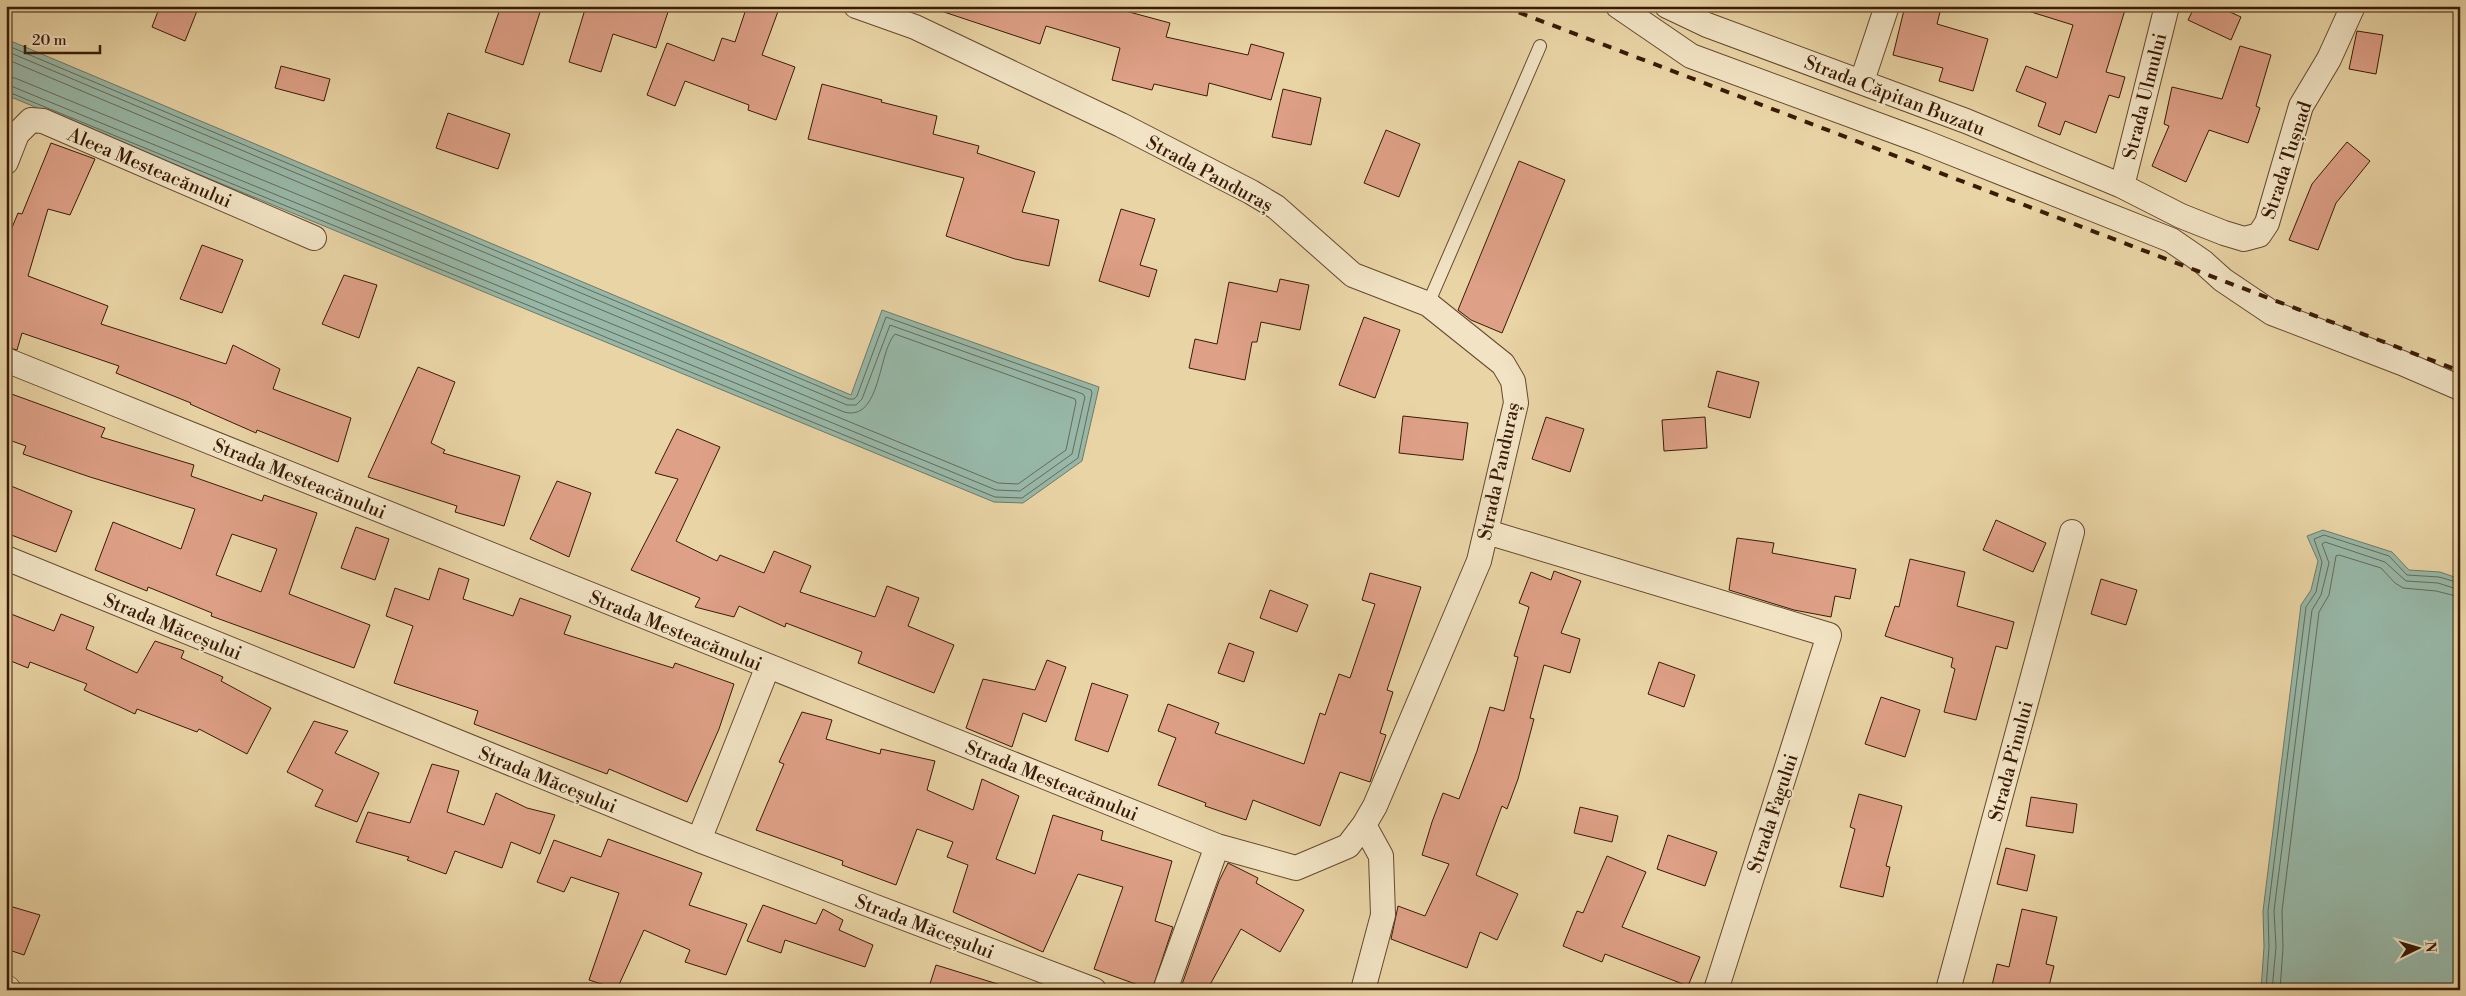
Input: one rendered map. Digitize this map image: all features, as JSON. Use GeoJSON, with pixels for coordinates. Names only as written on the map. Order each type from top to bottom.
{"type":"FeatureCollection","features":[{"type":"Feature","properties":{"kind":"street","name":"Strada Panduraș"},"geometry":{"type":"LineString","coordinates":[[856,6],[915,27],[1121,126],[1251,192],[1276,207],[1353,276],[1428,304],[1503,364],[1513,381],[1516,403],[1479,561],[1374,806],[1364,825],[1348,846]]}},
{"type":"Feature","properties":{"kind":"street"},"geometry":{"type":"LineString","coordinates":[[1618,6],[1691,56],[1924,142],[2171,240],[2203,262],[2223,280],[2272,313],[2402,363],[2460,388]]}},
{"type":"Feature","properties":{"kind":"street","name":"Strada Căpitan Buzatu"},"geometry":{"type":"LineString","coordinates":[[1667,6],[1707,25],[1862,81],[2122,186]]}},
{"type":"Feature","properties":{"kind":"street"},"geometry":{"type":"LineString","coordinates":[[1862,81],[1886,6]]}},
{"type":"Feature","properties":{"kind":"street","name":"Strada Ulmului"},"geometry":{"type":"LineString","coordinates":[[2122,186],[2167,6]]}},
{"type":"Feature","properties":{"kind":"street","name":"Strada Tușnad"},"geometry":{"type":"LineString","coordinates":[[2122,186],[2181,216],[2224,234],[2244,239],[2259,235],[2267,222],[2301,106],[2329,59],[2353,6]]}},
{"type":"Feature","properties":{"kind":"street","name":"Aleea Mesteacănului"},"geometry":{"type":"LineString","coordinates":[[6,162],[17,134],[31,120],[43,121],[314,238]]}},
{"type":"Feature","properties":{"kind":"street","name":"Strada Mesteacănului"},"geometry":{"type":"LineString","coordinates":[[6,360],[1217,846],[1296,868],[1348,846]]}},
{"type":"Feature","properties":{"kind":"street","name":"Strada Fagului"},"geometry":{"type":"LineString","coordinates":[[1487,532],[1829,635],[1716,990]]}},
{"type":"Feature","properties":{"kind":"street","name":"Strada Pinului"},"geometry":{"type":"LineString","coordinates":[[1948,990],[2072,532]]}},
{"type":"Feature","properties":{"kind":"street","name":"Strada Măceșului"},"geometry":{"type":"LineString","coordinates":[[6,558],[699,840],[1094,990]]}},
{"type":"Feature","properties":{"kind":"street"},"geometry":{"type":"LineString","coordinates":[[699,840],[768,666]]}},
{"type":"Feature","properties":{"kind":"street"},"geometry":{"type":"LineString","coordinates":[[1363,990],[1383,915],[1381,856],[1364,825]]}},
{"type":"Feature","properties":{"kind":"street"},"geometry":{"type":"LineString","coordinates":[[1165,990],[1217,846]]}},
{"type":"Feature","properties":{"kind":"lane"},"geometry":{"type":"LineString","coordinates":[[1428,304],[1540,46]]}},
{"type":"Feature","properties":{"kind":"water"},"geometry":{"type":"Polygon","coordinates":[[[6,39],[851,395],[882,310],[1099,387],[1082,461],[1023,503],[994,502],[6,95],[6,39]]]}},
{"type":"Feature","properties":{"kind":"water"},"geometry":{"type":"Polygon","coordinates":[[[2323,530],[2392,552],[2409,570],[2440,572],[2460,579],[2460,990],[2261,990],[2264,947],[2263,911],[2301,605],[2311,590],[2318,561],[2307,536],[2323,530]]]}},
{"type":"Feature","properties":{"kind":"building"},"geometry":{"type":"Polygon","coordinates":[[[160,6],[199,6],[185,41],[152,27],[160,6]]]}},
{"type":"Feature","properties":{"kind":"building"},"geometry":{"type":"Polygon","coordinates":[[[501,6],[542,6],[523,65],[485,52],[501,6]]]}},
{"type":"Feature","properties":{"kind":"building"},"geometry":{"type":"Polygon","coordinates":[[[586,6],[670,6],[656,48],[613,34],[601,72],[569,62],[586,6]]]}},
{"type":"Feature","properties":{"kind":"building"},"geometry":{"type":"Polygon","coordinates":[[[747,6],[780,6],[762,55],[795,67],[776,120],[748,110],[749,105],[685,81],[675,106],[647,95],[667,43],[714,61],[722,38],[735,42],[747,6]]]}},
{"type":"Feature","properties":{"kind":"building"},"geometry":{"type":"Polygon","coordinates":[[[939,6],[1107,6],[1170,23],[1166,37],[1248,55],[1251,44],[1284,53],[1271,100],[1209,83],[1207,96],[1154,84],[1152,90],[1112,80],[1120,48],[1046,26],[1040,44],[938,10],[939,6]]]}},
{"type":"Feature","properties":{"kind":"building"},"geometry":{"type":"Polygon","coordinates":[[[1905,6],[1919,6],[1940,12],[1937,24],[1988,39],[1973,91],[1939,81],[1943,68],[1893,55],[1905,6]]]}},
{"type":"Feature","properties":{"kind":"building"},"geometry":{"type":"Polygon","coordinates":[[[2028,6],[2112,6],[2125,10],[2106,72],[2125,77],[2119,98],[2109,95],[2096,133],[2065,121],[2060,135],[2038,126],[2046,103],[2016,91],[2026,66],[2057,78],[2073,25],[2028,11],[2028,6]]]}},
{"type":"Feature","properties":{"kind":"building"},"geometry":{"type":"Polygon","coordinates":[[[2195,6],[2217,6],[2241,17],[2231,40],[2188,20],[2195,6]]]}},
{"type":"Feature","properties":{"kind":"building"},"geometry":{"type":"Polygon","coordinates":[[[2357,31],[2383,35],[2376,74],[2349,69],[2357,31]]]}},
{"type":"Feature","properties":{"kind":"building"},"geometry":{"type":"Polygon","coordinates":[[[2240,46],[2271,55],[2256,106],[2260,108],[2248,143],[2209,130],[2186,182],[2152,166],[2169,126],[2164,124],[2172,87],[2222,99],[2240,46]]]}},
{"type":"Feature","properties":{"kind":"building"},"geometry":{"type":"Polygon","coordinates":[[[281,66],[330,79],[324,101],[275,88],[281,66]]]}},
{"type":"Feature","properties":{"kind":"building"},"geometry":{"type":"Polygon","coordinates":[[[822,84],[882,100],[881,102],[937,116],[933,134],[979,146],[977,153],[1035,172],[1022,212],[1059,220],[1049,266],[1015,259],[946,236],[964,178],[808,139],[822,84]]]}},
{"type":"Feature","properties":{"kind":"building"},"geometry":{"type":"Polygon","coordinates":[[[1283,89],[1321,98],[1311,145],[1272,137],[1283,89]]]}},
{"type":"Feature","properties":{"kind":"building"},"geometry":{"type":"Polygon","coordinates":[[[448,113],[510,134],[498,169],[436,148],[448,113]]]}},
{"type":"Feature","properties":{"kind":"building"},"geometry":{"type":"Polygon","coordinates":[[[1386,130],[1420,144],[1399,197],[1364,183],[1386,130]]]}},
{"type":"Feature","properties":{"kind":"building"},"geometry":{"type":"Polygon","coordinates":[[[2347,142],[2370,161],[2336,203],[2318,250],[2289,240],[2312,184],[2347,142]]]}},
{"type":"Feature","properties":{"kind":"building"},"geometry":{"type":"Polygon","coordinates":[[[51,143],[95,159],[70,215],[48,209],[28,276],[108,306],[101,324],[226,364],[233,345],[280,369],[273,389],[351,418],[338,462],[257,430],[256,433],[191,403],[116,373],[119,366],[22,333],[17,350],[6,347],[6,242],[18,213],[22,214],[51,143]]]}},
{"type":"Feature","properties":{"kind":"building"},"geometry":{"type":"Polygon","coordinates":[[[1519,161],[1565,180],[1502,333],[1471,320],[1458,310],[1519,161]]]}},
{"type":"Feature","properties":{"kind":"building"},"geometry":{"type":"Polygon","coordinates":[[[1121,209],[1155,219],[1140,265],[1157,270],[1149,297],[1099,281],[1121,209]]]}},
{"type":"Feature","properties":{"kind":"building"},"geometry":{"type":"Polygon","coordinates":[[[202,245],[243,260],[222,313],[180,299],[202,245]]]}},
{"type":"Feature","properties":{"kind":"building"},"geometry":{"type":"Polygon","coordinates":[[[344,275],[377,285],[359,338],[322,324],[344,275]]]}},
{"type":"Feature","properties":{"kind":"building"},"geometry":{"type":"Polygon","coordinates":[[[1280,279],[1309,285],[1300,330],[1261,322],[1257,342],[1252,342],[1245,380],[1189,368],[1195,339],[1217,344],[1229,282],[1277,292],[1280,279]]]}},
{"type":"Feature","properties":{"kind":"building"},"geometry":{"type":"Polygon","coordinates":[[[1364,317],[1400,330],[1375,398],[1339,385],[1364,317]]]}},
{"type":"Feature","properties":{"kind":"building"},"geometry":{"type":"Polygon","coordinates":[[[418,367],[455,382],[431,443],[445,450],[443,453],[520,476],[504,526],[455,512],[457,506],[368,477],[418,367]]]}},
{"type":"Feature","properties":{"kind":"building"},"geometry":{"type":"Polygon","coordinates":[[[1717,371],[1759,382],[1750,418],[1708,407],[1717,371]]]}},
{"type":"Feature","properties":{"kind":"building"},"geometry":{"type":"Polygon","coordinates":[[[6,392],[105,428],[101,437],[194,465],[191,476],[262,501],[264,495],[317,513],[289,594],[370,625],[354,668],[211,616],[212,613],[148,587],[147,591],[95,570],[113,522],[181,549],[195,509],[90,477],[23,454],[26,446],[6,439],[6,392]],[[232,534],[216,575],[261,592],[277,549],[232,534]]]}},
{"type":"Feature","properties":{"kind":"building"},"geometry":{"type":"Polygon","coordinates":[[[1403,416],[1468,423],[1463,460],[1399,453],[1403,416]]]}},
{"type":"Feature","properties":{"kind":"building"},"geometry":{"type":"Polygon","coordinates":[[[1546,417],[1584,429],[1570,472],[1532,459],[1546,417]]]}},
{"type":"Feature","properties":{"kind":"building"},"geometry":{"type":"Polygon","coordinates":[[[1705,417],[1707,448],[1664,451],[1662,420],[1705,417]]]}},
{"type":"Feature","properties":{"kind":"building"},"geometry":{"type":"Polygon","coordinates":[[[677,429],[720,447],[676,541],[717,561],[720,555],[764,573],[774,551],[811,566],[800,592],[875,617],[887,586],[919,598],[908,626],[954,645],[934,693],[858,663],[862,652],[786,623],[785,627],[739,606],[734,617],[695,607],[700,598],[631,570],[678,479],[655,473],[677,429]]]}},
{"type":"Feature","properties":{"kind":"building"},"geometry":{"type":"Polygon","coordinates":[[[557,481],[591,493],[569,557],[530,539],[557,481]]]}},
{"type":"Feature","properties":{"kind":"building"},"geometry":{"type":"Polygon","coordinates":[[[11,486],[72,511],[56,552],[6,533],[6,498],[11,486]]]}},
{"type":"Feature","properties":{"kind":"building"},"geometry":{"type":"Polygon","coordinates":[[[1996,520],[2046,543],[2033,572],[1983,550],[1996,520]]]}},
{"type":"Feature","properties":{"kind":"building"},"geometry":{"type":"Polygon","coordinates":[[[356,527],[389,539],[375,580],[341,568],[356,527]]]}},
{"type":"Feature","properties":{"kind":"building"},"geometry":{"type":"Polygon","coordinates":[[[1737,538],[1774,543],[1772,553],[1856,569],[1850,599],[1835,596],[1831,617],[1794,610],[1729,590],[1737,538]]]}},
{"type":"Feature","properties":{"kind":"building"},"geometry":{"type":"Polygon","coordinates":[[[1910,559],[1965,572],[1957,606],[2014,622],[2007,649],[1996,646],[1976,720],[1944,712],[1955,669],[1951,667],[1953,658],[1885,636],[1895,606],[1899,607],[1910,559]]]}},
{"type":"Feature","properties":{"kind":"building"},"geometry":{"type":"Polygon","coordinates":[[[439,568],[469,579],[463,599],[513,616],[520,598],[571,616],[564,634],[673,668],[675,663],[734,684],[719,729],[687,802],[609,769],[607,774],[474,724],[478,711],[394,683],[413,626],[386,616],[395,588],[429,600],[439,568]]]}},
{"type":"Feature","properties":{"kind":"building"},"geometry":{"type":"Polygon","coordinates":[[[1554,571],[1581,581],[1561,633],[1580,639],[1570,673],[1544,665],[1530,718],[1534,719],[1518,779],[1507,809],[1502,806],[1476,875],[1518,894],[1497,940],[1480,932],[1467,968],[1391,939],[1398,906],[1425,916],[1449,864],[1422,855],[1432,822],[1443,793],[1459,799],[1477,751],[1490,707],[1504,711],[1518,657],[1514,656],[1529,607],[1519,603],[1531,572],[1551,580],[1554,571]]]}},
{"type":"Feature","properties":{"kind":"building"},"geometry":{"type":"Polygon","coordinates":[[[1370,573],[1421,587],[1387,690],[1393,692],[1380,733],[1386,735],[1370,782],[1340,772],[1320,826],[1253,800],[1246,820],[1205,806],[1206,803],[1158,785],[1176,738],[1158,731],[1168,704],[1219,723],[1215,733],[1304,764],[1320,713],[1325,715],[1339,674],[1350,678],[1375,604],[1362,600],[1370,573]]]}},
{"type":"Feature","properties":{"kind":"building"},"geometry":{"type":"Polygon","coordinates":[[[2101,579],[2137,590],[2126,625],[2091,614],[2101,579]]]}},
{"type":"Feature","properties":{"kind":"building"},"geometry":{"type":"Polygon","coordinates":[[[1270,590],[1308,605],[1297,632],[1260,618],[1270,590]]]}},
{"type":"Feature","properties":{"kind":"building"},"geometry":{"type":"Polygon","coordinates":[[[6,612],[54,631],[61,614],[94,627],[86,649],[137,673],[155,641],[184,651],[181,658],[223,677],[221,681],[271,708],[247,754],[199,729],[197,732],[137,709],[135,714],[84,690],[87,684],[30,662],[28,668],[6,659],[6,612]]]}},
{"type":"Feature","properties":{"kind":"building"},"geometry":{"type":"Polygon","coordinates":[[[1229,643],[1254,652],[1244,682],[1218,673],[1229,643]]]}},
{"type":"Feature","properties":{"kind":"building"},"geometry":{"type":"Polygon","coordinates":[[[1047,660],[1066,667],[1046,722],[1023,713],[1012,747],[966,728],[983,679],[1035,690],[1047,660]]]}},
{"type":"Feature","properties":{"kind":"building"},"geometry":{"type":"Polygon","coordinates":[[[1659,662],[1695,675],[1684,707],[1648,694],[1659,662]]]}},
{"type":"Feature","properties":{"kind":"building"},"geometry":{"type":"Polygon","coordinates":[[[1092,683],[1128,695],[1108,752],[1075,740],[1092,683]]]}},
{"type":"Feature","properties":{"kind":"building"},"geometry":{"type":"Polygon","coordinates":[[[1881,697],[1920,710],[1905,757],[1865,744],[1881,697]]]}},
{"type":"Feature","properties":{"kind":"building"},"geometry":{"type":"Polygon","coordinates":[[[802,712],[832,720],[826,739],[880,754],[881,749],[935,761],[927,790],[973,810],[982,779],[1019,796],[996,859],[1035,874],[1053,815],[1103,831],[1101,840],[1172,861],[1155,921],[1173,927],[1152,990],[1094,969],[1123,887],[1078,874],[1043,952],[953,912],[968,865],[947,857],[953,842],[917,829],[896,885],[842,865],[843,861],[756,830],[784,764],[779,762],[802,712]]]}},
{"type":"Feature","properties":{"kind":"building"},"geometry":{"type":"Polygon","coordinates":[[[314,721],[348,731],[335,753],[379,773],[357,822],[315,806],[323,790],[287,772],[314,721]]]}},
{"type":"Feature","properties":{"kind":"building"},"geometry":{"type":"Polygon","coordinates":[[[432,764],[459,771],[447,812],[484,825],[496,793],[527,808],[555,815],[540,854],[511,842],[502,868],[455,851],[446,874],[407,860],[409,857],[356,842],[368,812],[410,823],[432,764]]]}},
{"type":"Feature","properties":{"kind":"building"},"geometry":{"type":"Polygon","coordinates":[[[1859,794],[1902,806],[1886,866],[1890,867],[1883,897],[1840,887],[1855,829],[1850,827],[1859,794]]]}},
{"type":"Feature","properties":{"kind":"building"},"geometry":{"type":"Polygon","coordinates":[[[2031,797],[2077,804],[2073,833],[2026,826],[2031,797]]]}},
{"type":"Feature","properties":{"kind":"building"},"geometry":{"type":"Polygon","coordinates":[[[1580,807],[1618,816],[1612,842],[1574,833],[1580,807]]]}},
{"type":"Feature","properties":{"kind":"building"},"geometry":{"type":"Polygon","coordinates":[[[1668,835],[1717,852],[1705,886],[1657,869],[1668,835]]]}},
{"type":"Feature","properties":{"kind":"building"},"geometry":{"type":"Polygon","coordinates":[[[608,839],[702,873],[689,905],[747,924],[726,975],[685,962],[690,950],[644,930],[617,989],[589,980],[619,893],[571,877],[564,892],[537,882],[554,840],[601,857],[608,839]]]}},
{"type":"Feature","properties":{"kind":"building"},"geometry":{"type":"Polygon","coordinates":[[[2006,848],[2035,855],[2027,891],[1997,884],[2006,848]]]}},
{"type":"Feature","properties":{"kind":"building"},"geometry":{"type":"Polygon","coordinates":[[[1607,856],[1646,872],[1622,927],[1700,957],[1688,986],[1605,954],[1602,962],[1563,946],[1577,911],[1583,913],[1607,856]]]}},
{"type":"Feature","properties":{"kind":"building"},"geometry":{"type":"Polygon","coordinates":[[[1228,863],[1258,878],[1256,883],[1304,910],[1280,952],[1241,929],[1207,990],[1180,990],[1219,881],[1228,863]]]}},
{"type":"Feature","properties":{"kind":"building"},"geometry":{"type":"Polygon","coordinates":[[[6,905],[40,915],[24,955],[6,949],[6,905]]]}},
{"type":"Feature","properties":{"kind":"building"},"geometry":{"type":"Polygon","coordinates":[[[763,905],[816,924],[823,909],[843,920],[839,930],[873,945],[865,967],[785,940],[781,953],[747,941],[763,905]]]}},
{"type":"Feature","properties":{"kind":"building"},"geometry":{"type":"Polygon","coordinates":[[[2022,909],[2057,917],[2046,964],[2054,966],[2048,990],[1991,990],[1997,964],[2009,967],[2022,909]]]}},
{"type":"Feature","properties":{"kind":"building"},"geometry":{"type":"Polygon","coordinates":[[[936,965],[1001,985],[1001,990],[928,990],[936,965]]]}},
{"type":"Feature","properties":{"kind":"railway"},"geometry":{"type":"LineString","coordinates":[[1502,6],[2460,371]]}}]}
